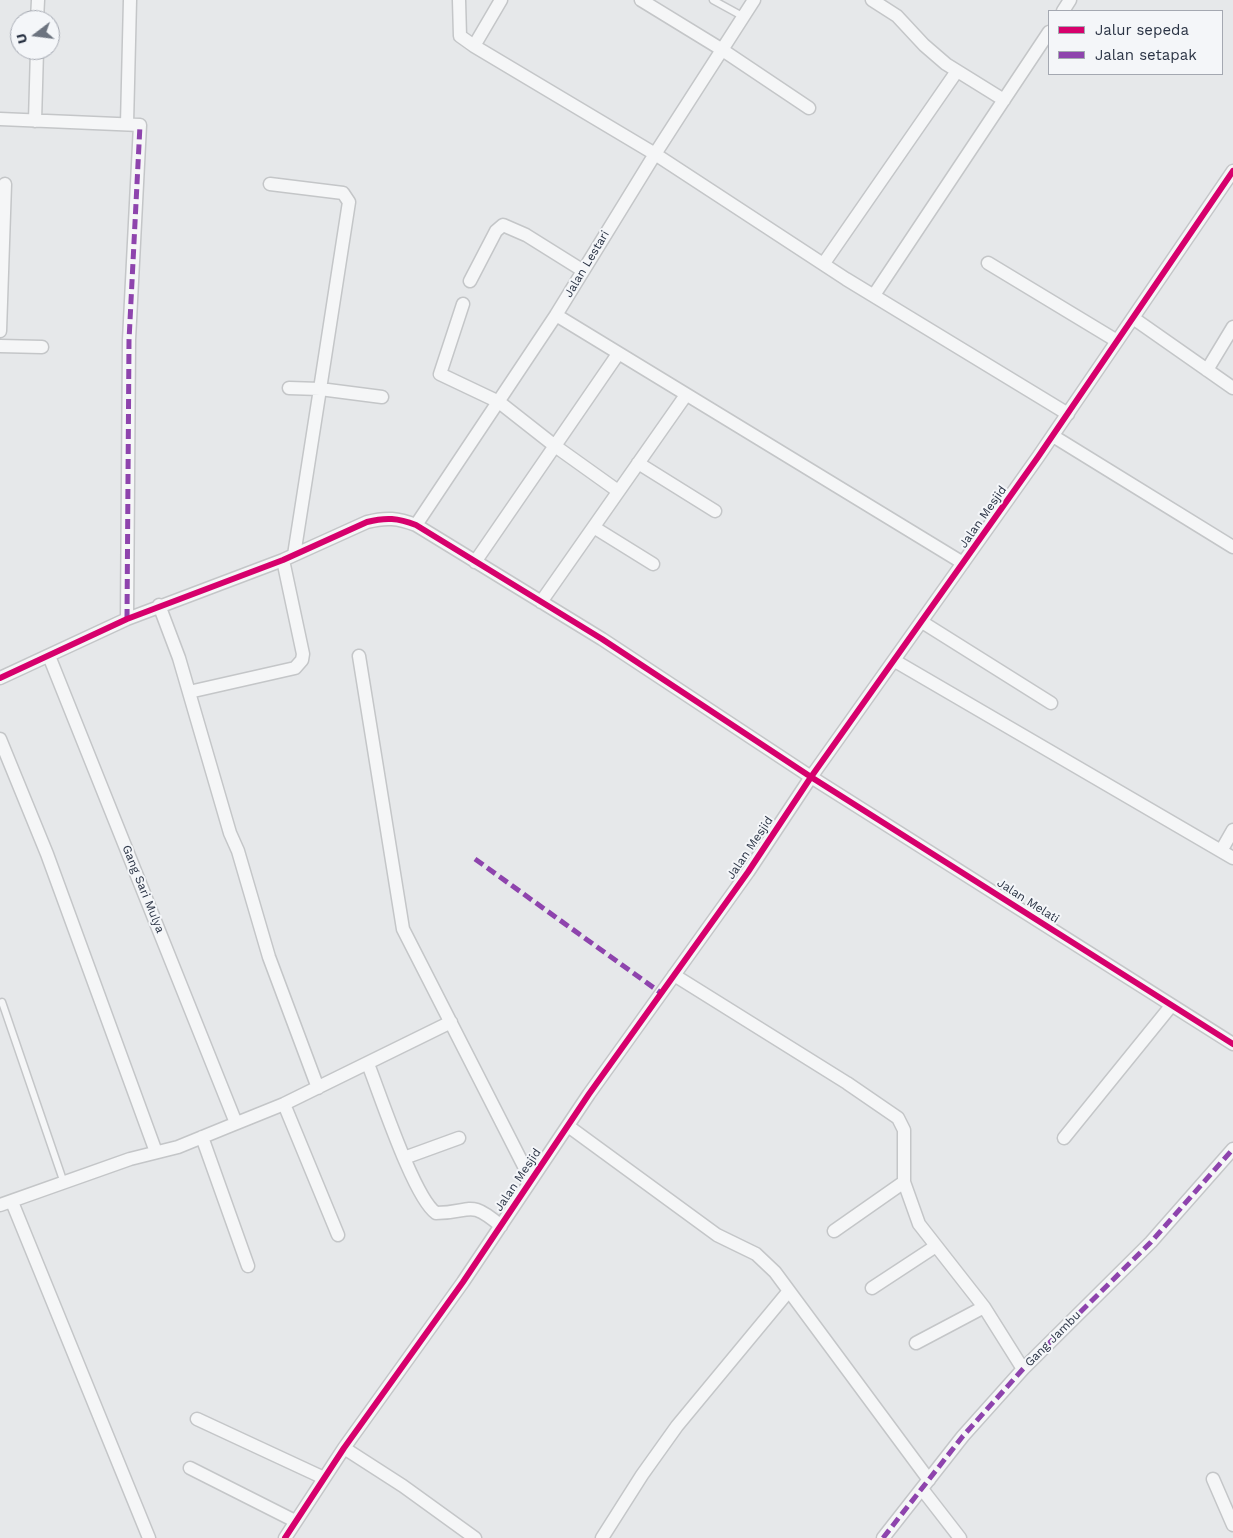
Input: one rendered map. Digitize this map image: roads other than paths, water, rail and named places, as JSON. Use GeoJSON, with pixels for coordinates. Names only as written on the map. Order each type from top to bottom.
{"type":"FeatureCollection","features":[{"type":"Feature","properties":{"kind":"street"},"geometry":{"type":"LineString","coordinates":[[127,124],[130,0]]}},
{"type":"Feature","properties":{"kind":"street"},"geometry":{"type":"LineString","coordinates":[[459,0],[460,36],[474,46],[654,154],[874,296],[1068,414]]}},
{"type":"Feature","properties":{"kind":"street"},"geometry":{"type":"LineString","coordinates":[[474,46],[501,0]]}},
{"type":"Feature","properties":{"kind":"street"},"geometry":{"type":"LineString","coordinates":[[641,0],[721,49],[809,108]]}},
{"type":"Feature","properties":{"kind":"street","name":"Jalan Lestari"},"geometry":{"type":"LineString","coordinates":[[416,525],[556,315],[654,154],[754,0]]}},
{"type":"Feature","properties":{"kind":"street"},"geometry":{"type":"LineString","coordinates":[[872,0],[897,16],[924,46],[957,71],[1004,100]]}},
{"type":"Feature","properties":{"kind":"street"},"geometry":{"type":"LineString","coordinates":[[874,296],[1048,34]]}},
{"type":"Feature","properties":{"kind":"street"},"geometry":{"type":"LineString","coordinates":[[35,121],[37,60]]}},
{"type":"Feature","properties":{"kind":"street"},"geometry":{"type":"LineString","coordinates":[[824,263],[957,71]]}},
{"type":"Feature","properties":{"kind":"street"},"geometry":{"type":"LineString","coordinates":[[0,119],[140,125],[129,340],[127,619]]}},
{"type":"Feature","properties":{"kind":"street","name":"Jalan Mesjid"},"geometry":{"type":"LineString","coordinates":[[285,1538],[344,1448],[501,1226],[568,1126],[748,872],[811,777],[1053,436],[1233,171]]}},
{"type":"Feature","properties":{"kind":"street"},"geometry":{"type":"LineString","coordinates":[[0,331],[5,184]]}},
{"type":"Feature","properties":{"kind":"street"},"geometry":{"type":"LineString","coordinates":[[189,692],[295,668],[299,665],[303,654],[289,558],[320,389],[349,202],[344,193],[270,184]]}},
{"type":"Feature","properties":{"kind":"street"},"geometry":{"type":"LineString","coordinates":[[470,281],[496,231],[503,225],[526,235],[582,270]]}},
{"type":"Feature","properties":{"kind":"street"},"geometry":{"type":"LineString","coordinates":[[988,263],[1117,341]]}},
{"type":"Feature","properties":{"kind":"street"},"geometry":{"type":"LineString","coordinates":[[463,304],[438,379],[499,402],[555,446],[618,491]]}},
{"type":"Feature","properties":{"kind":"street"},"geometry":{"type":"LineString","coordinates":[[556,315],[963,563]]}},
{"type":"Feature","properties":{"kind":"street"},"geometry":{"type":"LineString","coordinates":[[1133,318],[1233,388]]}},
{"type":"Feature","properties":{"kind":"street"},"geometry":{"type":"LineString","coordinates":[[1207,370],[1233,327]]}},
{"type":"Feature","properties":{"kind":"street"},"geometry":{"type":"LineString","coordinates":[[0,346],[42,347]]}},
{"type":"Feature","properties":{"kind":"street"},"geometry":{"type":"LineString","coordinates":[[475,562],[618,354]]}},
{"type":"Feature","properties":{"kind":"street"},"geometry":{"type":"LineString","coordinates":[[289,388],[320,389],[382,397]]}},
{"type":"Feature","properties":{"kind":"street"},"geometry":{"type":"LineString","coordinates":[[541,602],[595,528],[618,491],[686,395]]}},
{"type":"Feature","properties":{"kind":"street"},"geometry":{"type":"LineString","coordinates":[[1053,436],[1233,547]]}},
{"type":"Feature","properties":{"kind":"street"},"geometry":{"type":"LineString","coordinates":[[638,463],[715,511]]}},
{"type":"Feature","properties":{"kind":"street","name":"Jalan Melati"},"geometry":{"type":"LineString","coordinates":[[0,678],[159,605],[289,558],[343,532],[382,518],[397,518],[416,525],[602,639],[811,777],[1233,1044]]}},
{"type":"Feature","properties":{"kind":"street"},"geometry":{"type":"LineString","coordinates":[[595,528],[653,564]]}},
{"type":"Feature","properties":{"kind":"street"},"geometry":{"type":"LineString","coordinates":[[159,605],[179,658],[266,948],[318,1088]]}},
{"type":"Feature","properties":{"kind":"street"},"geometry":{"type":"LineString","coordinates":[[922,622],[1051,703]]}},
{"type":"Feature","properties":{"kind":"street","name":"Gang Sari Mulya"},"geometry":{"type":"LineString","coordinates":[[49,656],[236,1123]]}},
{"type":"Feature","properties":{"kind":"street"},"geometry":{"type":"LineString","coordinates":[[359,656],[403,929],[532,1180]]}},
{"type":"Feature","properties":{"kind":"street"},"geometry":{"type":"LineString","coordinates":[[895,661],[1233,858]]}},
{"type":"Feature","properties":{"kind":"street"},"geometry":{"type":"LineString","coordinates":[[0,739],[47,854],[156,1152]]}},
{"type":"Feature","properties":{"kind":"street"},"geometry":{"type":"LineString","coordinates":[[1221,851],[1233,830]]}},
{"type":"Feature","properties":{"kind":"street"},"geometry":{"type":"LineString","coordinates":[[674,975],[847,1083],[898,1118],[905,1137],[904,1182],[919,1224],[984,1307],[1023,1369]]}},
{"type":"Feature","properties":{"kind":"street"},"geometry":{"type":"LineString","coordinates":[[1064,1138],[1171,1006]]}},
{"type":"Feature","properties":{"kind":"street"},"geometry":{"type":"LineString","coordinates":[[149,1538],[6,1204],[130,1159],[178,1147],[284,1104],[451,1022]]}},
{"type":"Feature","properties":{"kind":"street"},"geometry":{"type":"LineString","coordinates":[[368,1064],[404,1158],[428,1208],[436,1213],[476,1209],[483,1211],[501,1226]]}},
{"type":"Feature","properties":{"kind":"street"},"geometry":{"type":"LineString","coordinates":[[284,1104],[338,1234]]}},
{"type":"Feature","properties":{"kind":"street"},"geometry":{"type":"LineString","coordinates":[[568,1126],[718,1235],[756,1254],[775,1272],[925,1485],[960,1538]]}},
{"type":"Feature","properties":{"kind":"street"},"geometry":{"type":"LineString","coordinates":[[202,1137],[248,1266]]}},
{"type":"Feature","properties":{"kind":"street"},"geometry":{"type":"LineString","coordinates":[[404,1158],[459,1138]]}},
{"type":"Feature","properties":{"kind":"street","name":"Gang Jambu"},"geometry":{"type":"LineString","coordinates":[[883,1538],[963,1436],[1023,1369],[1151,1242],[1233,1149]]}},
{"type":"Feature","properties":{"kind":"street"},"geometry":{"type":"LineString","coordinates":[[834,1231],[904,1182]]}},
{"type":"Feature","properties":{"kind":"street"},"geometry":{"type":"LineString","coordinates":[[872,1288],[936,1246]]}},
{"type":"Feature","properties":{"kind":"street"},"geometry":{"type":"LineString","coordinates":[[602,1538],[642,1475],[678,1426],[788,1292]]}},
{"type":"Feature","properties":{"kind":"street"},"geometry":{"type":"LineString","coordinates":[[916,1343],[984,1307]]}},
{"type":"Feature","properties":{"kind":"street"},"geometry":{"type":"LineString","coordinates":[[197,1419],[324,1478]]}},
{"type":"Feature","properties":{"kind":"street"},"geometry":{"type":"LineString","coordinates":[[344,1448],[403,1486],[475,1538]]}},
{"type":"Feature","properties":{"kind":"street"},"geometry":{"type":"LineString","coordinates":[[190,1468],[295,1522]]}},
{"type":"Feature","properties":{"kind":"street"},"geometry":{"type":"LineString","coordinates":[[1213,1479],[1233,1525]]}},
{"type":"Feature","properties":{"kind":"lane"},"geometry":{"type":"LineString","coordinates":[[713,0],[744,17]]}},
{"type":"Feature","properties":{"kind":"lane"},"geometry":{"type":"LineString","coordinates":[[2,1002],[64,1184]]}}]}
